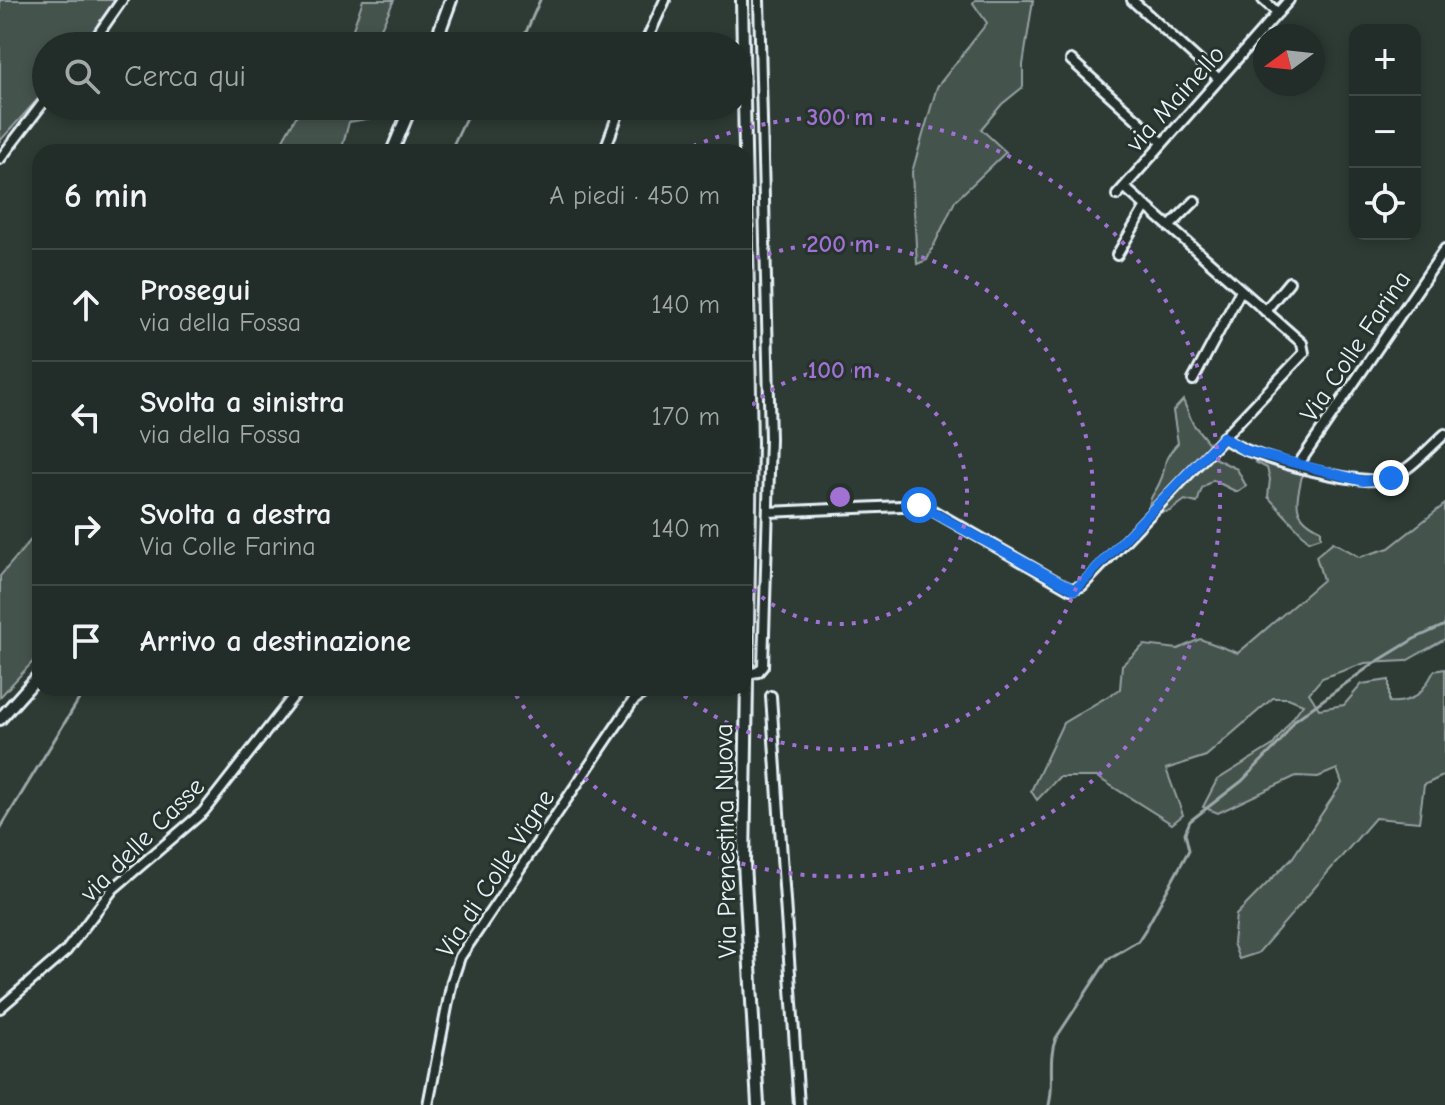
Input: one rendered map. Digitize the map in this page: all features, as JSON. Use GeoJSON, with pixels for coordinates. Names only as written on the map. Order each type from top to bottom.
{"type":"FeatureCollection","features":[{"type":"Feature","properties":{"kind":"main road"},"geometry":{"type":"LineString","coordinates":[[439,32],[451,0]]}},
{"type":"Feature","properties":{"kind":"main road","name":"Via Prenestina Nuova"},"geometry":{"type":"LineString","coordinates":[[742,0],[743,32]]}},
{"type":"Feature","properties":{"kind":"main road"},"geometry":{"type":"LineString","coordinates":[[395,144],[405,120]]}},
{"type":"Feature","properties":{"kind":"main road","name":"Via Prenestina Nuova"},"geometry":{"type":"LineString","coordinates":[[744,120],[745,144]]}},
{"type":"Feature","properties":{"kind":"main road"},"geometry":{"type":"LineString","coordinates":[[0,719],[32,683]]}},
{"type":"Feature","properties":{"kind":"main road","name":"Via Prenestina Nuova"},"geometry":{"type":"LineString","coordinates":[[745,696],[744,863],[758,1105]]}},
{"type":"Feature","properties":{"kind":"street"},"geometry":{"type":"LineString","coordinates":[[100,32],[122,0]]}},
{"type":"Feature","properties":{"kind":"street"},"geometry":{"type":"LineString","coordinates":[[650,32],[665,0]]}},
{"type":"Feature","properties":{"kind":"street"},"geometry":{"type":"LineString","coordinates":[[752,673],[758,672],[763,666],[768,512],[759,0]]}},
{"type":"Feature","properties":{"kind":"street"},"geometry":{"type":"LineString","coordinates":[[1132,0],[1219,79]]}},
{"type":"Feature","properties":{"kind":"street"},"geometry":{"type":"LineString","coordinates":[[1263,0],[1278,13]]}},
{"type":"Feature","properties":{"kind":"street","name":"via Mainello"},"geometry":{"type":"LineString","coordinates":[[1117,195],[1289,0]]}},
{"type":"Feature","properties":{"kind":"street"},"geometry":{"type":"LineString","coordinates":[[1071,60],[1163,143]]}},
{"type":"Feature","properties":{"kind":"street"},"geometry":{"type":"LineString","coordinates":[[0,159],[32,117]]}},
{"type":"Feature","properties":{"kind":"street"},"geometry":{"type":"LineString","coordinates":[[607,144],[616,120]]}},
{"type":"Feature","properties":{"kind":"street","name":"via Mainello"},"geometry":{"type":"LineString","coordinates":[[1124,187],[1302,343],[1302,358],[1223,437]]}},
{"type":"Feature","properties":{"kind":"street"},"geometry":{"type":"LineString","coordinates":[[1169,227],[1195,201]]}},
{"type":"Feature","properties":{"kind":"street"},"geometry":{"type":"LineString","coordinates":[[1117,255],[1146,206]]}},
{"type":"Feature","properties":{"kind":"street","name":"Via Colle Farina"},"geometry":{"type":"LineString","coordinates":[[1298,465],[1445,249]]}},
{"type":"Feature","properties":{"kind":"street"},"geometry":{"type":"LineString","coordinates":[[1265,311],[1289,282]]}},
{"type":"Feature","properties":{"kind":"street"},"geometry":{"type":"LineString","coordinates":[[1193,380],[1241,290]]}},
{"type":"Feature","properties":{"kind":"street"},"geometry":{"type":"LineString","coordinates":[[768,512],[923,505],[1077,590],[1223,437],[1244,450],[1363,481],[1378,481],[1400,472],[1445,434]]}},
{"type":"Feature","properties":{"kind":"street","name":"via delle Casse"},"geometry":{"type":"LineString","coordinates":[[0,1008],[66,951],[113,889],[197,817],[294,696]]}},
{"type":"Feature","properties":{"kind":"street","name":"Via di Colle Vigne"},"geometry":{"type":"LineString","coordinates":[[428,1105],[452,981],[460,957],[639,696]]}},
{"type":"Feature","properties":{"kind":"street"},"geometry":{"type":"LineString","coordinates":[[771,696],[799,1105]]}},
{"type":"Feature","properties":{"kind":"shaded area"},"geometry":{"type":"Polygon","coordinates":[[[0,0],[117,0],[98,32],[32,32],[32,106],[0,141],[0,0]]]}},
{"type":"Feature","properties":{"kind":"shaded area"},"geometry":{"type":"Polygon","coordinates":[[[363,0],[394,0],[381,28],[387,32],[352,32],[363,0]]]}},
{"type":"Feature","properties":{"kind":"shaded area"},"geometry":{"type":"Polygon","coordinates":[[[975,0],[1033,0],[1023,65],[1023,87],[1002,104],[981,129],[1006,152],[955,201],[927,260],[917,264],[912,172],[937,87],[987,23],[973,3],[975,0]]]}},
{"type":"Feature","properties":{"kind":"shaded area"},"geometry":{"type":"Polygon","coordinates":[[[294,120],[360,120],[349,122],[343,144],[281,144],[294,120]]]}},
{"type":"Feature","properties":{"kind":"shaded area"},"geometry":{"type":"Polygon","coordinates":[[[1183,400],[1193,424],[1211,446],[1152,509],[1149,507],[1150,500],[1162,478],[1168,456],[1178,443],[1173,411],[1183,400]]]}},
{"type":"Feature","properties":{"kind":"shaded area"},"geometry":{"type":"Polygon","coordinates":[[[1212,457],[1237,469],[1246,486],[1237,492],[1213,480],[1202,488],[1197,503],[1185,500],[1170,511],[1157,513],[1212,457]]]}},
{"type":"Feature","properties":{"kind":"shaded area"},"geometry":{"type":"Polygon","coordinates":[[[1259,458],[1303,471],[1298,506],[1304,519],[1321,530],[1321,537],[1309,541],[1268,497],[1270,479],[1267,468],[1255,462],[1259,458]]]}},
{"type":"Feature","properties":{"kind":"shaded area"},"geometry":{"type":"Polygon","coordinates":[[[1445,504],[1445,639],[1406,661],[1365,663],[1322,678],[1309,693],[1319,709],[1344,705],[1362,684],[1389,680],[1389,702],[1405,701],[1422,691],[1434,671],[1445,669],[1445,775],[1424,785],[1419,822],[1375,818],[1258,953],[1239,959],[1233,943],[1236,915],[1293,857],[1342,783],[1337,769],[1318,777],[1296,776],[1218,813],[1203,807],[1217,780],[1273,745],[1303,704],[1288,698],[1273,698],[1206,756],[1166,769],[1183,815],[1172,824],[1097,777],[1059,777],[1037,800],[1031,791],[1063,723],[1120,689],[1122,665],[1144,645],[1178,649],[1200,639],[1238,653],[1323,580],[1316,556],[1333,542],[1360,557],[1389,548],[1445,504]]]}},
{"type":"Feature","properties":{"kind":"shaded area"},"geometry":{"type":"Polygon","coordinates":[[[32,538],[32,663],[0,697],[0,576],[32,538]]]}},
{"type":"Feature","properties":{"kind":"waterway"},"geometry":{"type":"LineString","coordinates":[[526,32],[540,0]]}},
{"type":"Feature","properties":{"kind":"waterway"},"geometry":{"type":"LineString","coordinates":[[454,144],[465,120]]}},
{"type":"Feature","properties":{"kind":"waterway"},"geometry":{"type":"LineString","coordinates":[[1049,1105],[1056,1038],[1108,959],[1138,941],[1147,927],[1189,850],[1185,833],[1190,821],[1242,781],[1280,742],[1295,720],[1373,664],[1414,639],[1445,625]]}},
{"type":"Feature","properties":{"kind":"waterway"},"geometry":{"type":"LineString","coordinates":[[0,829],[81,696]]}},
{"type":"Feature","properties":{"kind":"route"},"geometry":{"type":"LineString","coordinates":[[919,505],[931,508],[1075,590],[1223,437],[1244,450],[1363,481],[1391,478]]}}]}
